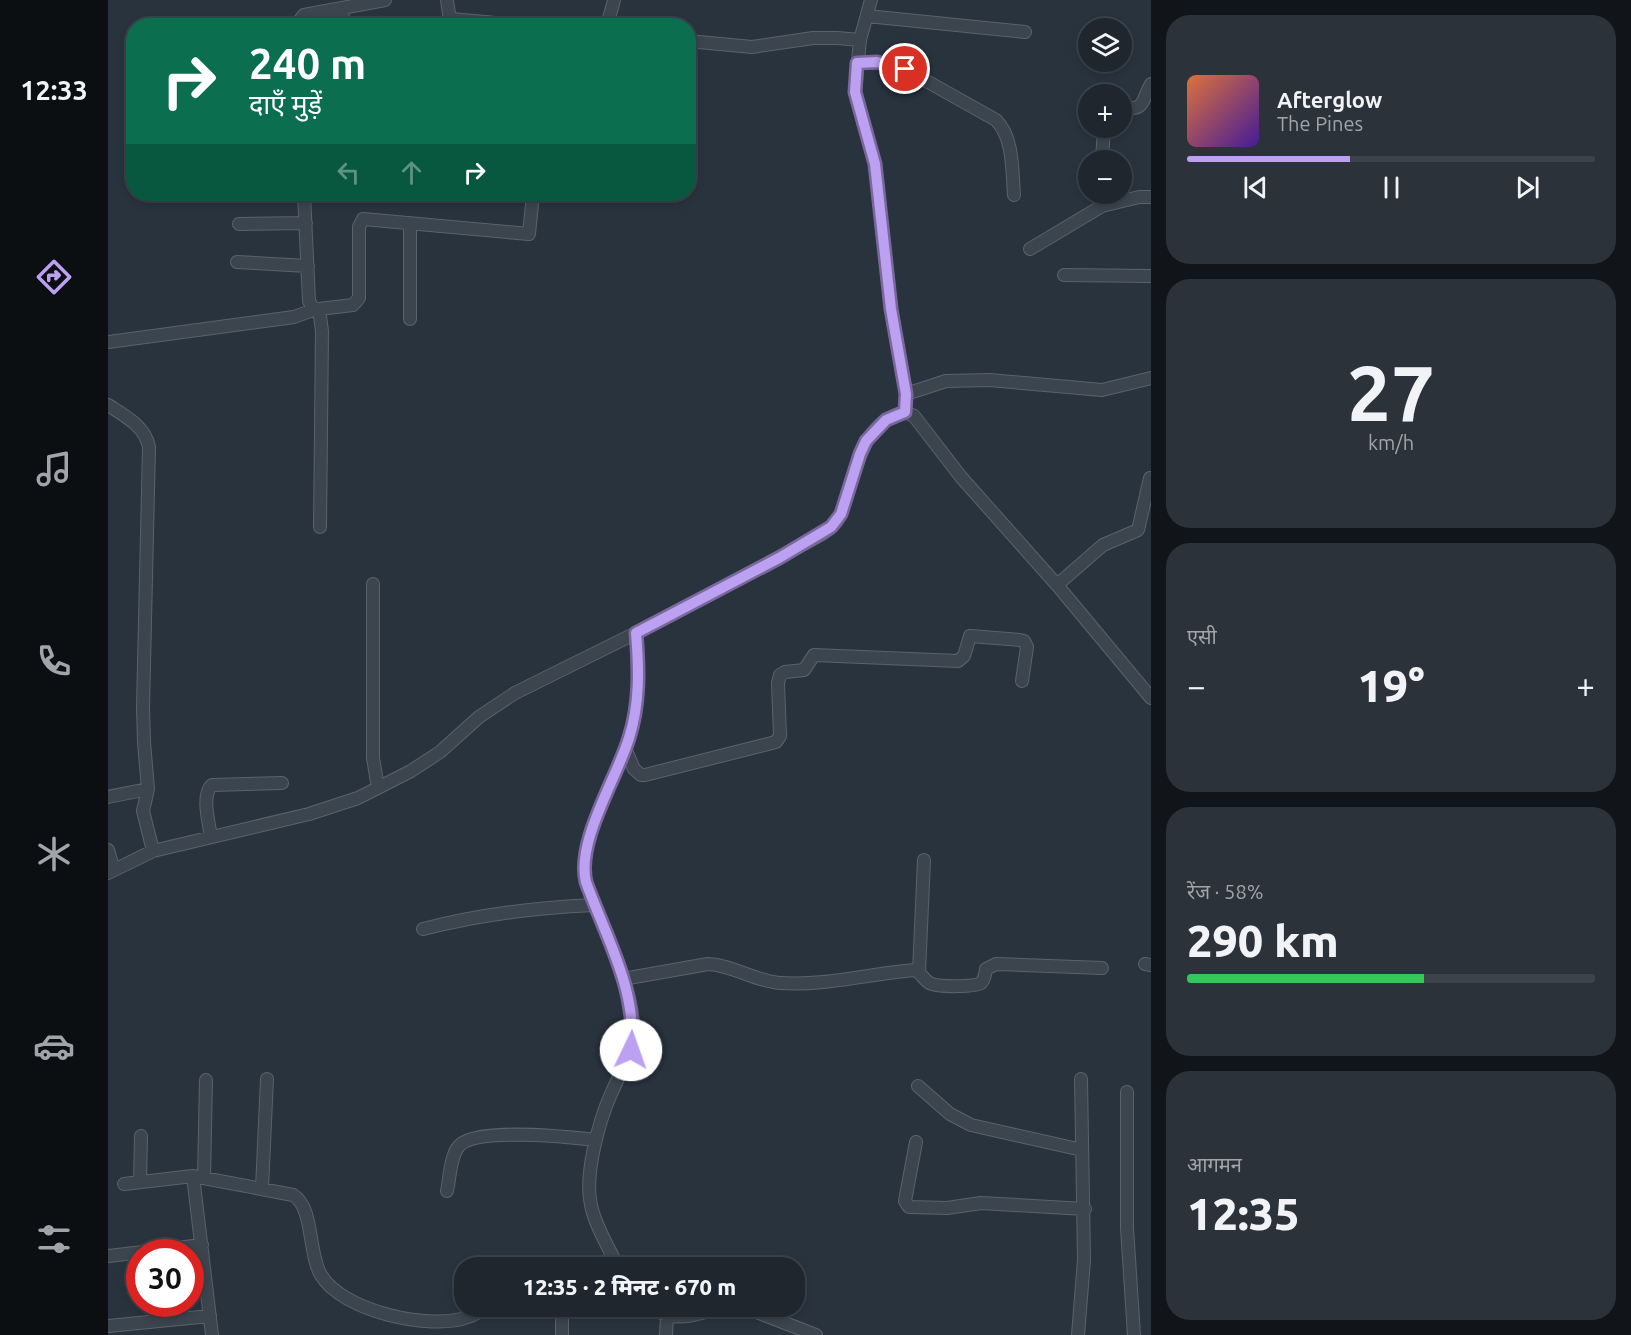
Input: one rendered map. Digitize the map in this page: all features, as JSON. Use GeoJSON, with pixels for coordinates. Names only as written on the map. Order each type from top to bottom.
{"type":"FeatureCollection","features":[{"type":"Feature","properties":{"kind":"street"},"geometry":{"type":"LineString","coordinates":[[302,18],[304,15],[386,0]]}},
{"type":"Feature","properties":{"kind":"street"},"geometry":{"type":"LineString","coordinates":[[447,0],[450,18]]}},
{"type":"Feature","properties":{"kind":"street"},"geometry":{"type":"LineString","coordinates":[[609,18],[614,0]]}},
{"type":"Feature","properties":{"kind":"street"},"geometry":{"type":"LineString","coordinates":[[871,0],[860,40],[855,92],[875,164],[891,309],[906,394],[905,412]]}},
{"type":"Feature","properties":{"kind":"street"},"geometry":{"type":"LineString","coordinates":[[341,8],[343,18]]}},
{"type":"Feature","properties":{"kind":"street"},"geometry":{"type":"LineString","coordinates":[[867,16],[1025,33]]}},
{"type":"Feature","properties":{"kind":"street"},"geometry":{"type":"LineString","coordinates":[[696,42],[752,47],[813,38],[860,40]]}},
{"type":"Feature","properties":{"kind":"street"},"geometry":{"type":"LineString","coordinates":[[857,63],[877,62],[905,69],[996,120],[1005,133],[1009,146],[1014,195]]}},
{"type":"Feature","properties":{"kind":"street"},"geometry":{"type":"LineString","coordinates":[[1132,109],[1140,106],[1151,84]]}},
{"type":"Feature","properties":{"kind":"street"},"geometry":{"type":"LineString","coordinates":[[1132,198],[1151,197]]}},
{"type":"Feature","properties":{"kind":"street"},"geometry":{"type":"LineString","coordinates":[[304,201],[309,301],[310,305],[317,309],[322,331],[320,527]]}},
{"type":"Feature","properties":{"kind":"street"},"geometry":{"type":"LineString","coordinates":[[108,342],[294,317],[317,309],[349,306],[359,298],[359,227],[361,221],[367,218],[529,234],[532,201]]}},
{"type":"Feature","properties":{"kind":"street"},"geometry":{"type":"LineString","coordinates":[[1030,249],[1096,204]]}},
{"type":"Feature","properties":{"kind":"street"},"geometry":{"type":"LineString","coordinates":[[239,224],[306,223]]}},
{"type":"Feature","properties":{"kind":"street"},"geometry":{"type":"LineString","coordinates":[[410,223],[410,319]]}},
{"type":"Feature","properties":{"kind":"street"},"geometry":{"type":"LineString","coordinates":[[237,262],[308,266]]}},
{"type":"Feature","properties":{"kind":"street"},"geometry":{"type":"LineString","coordinates":[[1064,275],[1151,276]]}},
{"type":"Feature","properties":{"kind":"street"},"geometry":{"type":"LineString","coordinates":[[906,394],[946,381],[990,380],[1102,390],[1151,378]]}},
{"type":"Feature","properties":{"kind":"street"},"geometry":{"type":"LineString","coordinates":[[108,405],[140,428],[145,434],[148,447],[143,708],[148,789],[143,811],[153,851]]}},
{"type":"Feature","properties":{"kind":"street"},"geometry":{"type":"LineString","coordinates":[[108,850],[111,871],[153,851],[309,814],[358,798],[378,788],[440,752],[479,717],[515,693],[779,558],[831,527],[841,514],[866,441],[886,420],[905,412],[914,416],[961,477],[1057,585],[1151,698]]}},
{"type":"Feature","properties":{"kind":"street"},"geometry":{"type":"LineString","coordinates":[[1057,585],[1103,545],[1138,530],[1150,478]]}},
{"type":"Feature","properties":{"kind":"street"},"geometry":{"type":"LineString","coordinates":[[373,584],[373,758],[378,788]]}},
{"type":"Feature","properties":{"kind":"street"},"geometry":{"type":"LineString","coordinates":[[613,1257],[591,1206],[590,1188],[596,1140],[605,1107],[631,1050],[633,1023],[623,979],[584,874],[584,858],[631,729],[637,698],[639,666],[636,633]]}},
{"type":"Feature","properties":{"kind":"street"},"geometry":{"type":"LineString","coordinates":[[625,748],[634,769],[641,776],[645,776],[776,742],[780,736],[778,683],[780,675],[785,672],[804,670],[814,655],[958,661],[964,656],[970,636],[1020,640],[1024,641],[1027,646],[1022,681]]}},
{"type":"Feature","properties":{"kind":"street"},"geometry":{"type":"LineString","coordinates":[[211,837],[208,788],[212,785],[282,783]]}},
{"type":"Feature","properties":{"kind":"street"},"geometry":{"type":"LineString","coordinates":[[108,797],[148,789]]}},
{"type":"Feature","properties":{"kind":"street"},"geometry":{"type":"LineString","coordinates":[[919,972],[924,860]]}},
{"type":"Feature","properties":{"kind":"street"},"geometry":{"type":"LineString","coordinates":[[423,929],[482,915],[594,905]]}},
{"type":"Feature","properties":{"kind":"street"},"geometry":{"type":"LineString","coordinates":[[623,979],[717,964],[754,979],[789,983],[839,981],[908,970],[919,972],[934,985],[966,985],[980,983],[984,979],[986,969],[992,965],[1102,968]]}},
{"type":"Feature","properties":{"kind":"street"},"geometry":{"type":"LineString","coordinates":[[262,1188],[267,1079]]}},
{"type":"Feature","properties":{"kind":"street"},"geometry":{"type":"LineString","coordinates":[[1078,1335],[1083,1286],[1085,1209],[1081,1079]]}},
{"type":"Feature","properties":{"kind":"street"},"geometry":{"type":"LineString","coordinates":[[202,1239],[198,1176],[206,1080]]}},
{"type":"Feature","properties":{"kind":"street"},"geometry":{"type":"LineString","coordinates":[[918,1086],[950,1114],[971,1125],[1082,1150]]}},
{"type":"Feature","properties":{"kind":"street"},"geometry":{"type":"LineString","coordinates":[[1127,1092],[1127,1228],[1134,1335]]}},
{"type":"Feature","properties":{"kind":"street"},"geometry":{"type":"LineString","coordinates":[[447,1191],[455,1152],[459,1145],[472,1138],[507,1135],[596,1140]]}},
{"type":"Feature","properties":{"kind":"street"},"geometry":{"type":"LineString","coordinates":[[140,1182],[141,1136]]}},
{"type":"Feature","properties":{"kind":"street"},"geometry":{"type":"LineString","coordinates":[[916,1142],[905,1201],[909,1207],[947,1208],[981,1203],[1085,1209]]}},
{"type":"Feature","properties":{"kind":"street"},"geometry":{"type":"LineString","coordinates":[[124,1184],[198,1176],[262,1188],[299,1198],[305,1210],[313,1262],[322,1277],[335,1291],[352,1301],[400,1317],[425,1321],[470,1317]]}},
{"type":"Feature","properties":{"kind":"street"},"geometry":{"type":"LineString","coordinates":[[108,1256],[126,1254]]}},
{"type":"Feature","properties":{"kind":"street"},"geometry":{"type":"LineString","coordinates":[[204,1263],[212,1335]]}},
{"type":"Feature","properties":{"kind":"street"},"geometry":{"type":"LineString","coordinates":[[108,1326],[210,1316]]}},
{"type":"Feature","properties":{"kind":"street"},"geometry":{"type":"LineString","coordinates":[[562,1317],[562,1335]]}},
{"type":"Feature","properties":{"kind":"street"},"geometry":{"type":"LineString","coordinates":[[666,1335],[667,1317]]}},
{"type":"Feature","properties":{"kind":"street"},"geometry":{"type":"LineString","coordinates":[[769,1317],[812,1334]]}},
{"type":"Feature","properties":{"kind":"route"},"geometry":{"type":"LineString","coordinates":[[631,1050],[633,1023],[625,986],[586,882],[583,865],[597,818],[629,738],[636,708],[639,666],[636,633],[779,558],[831,527],[841,514],[866,441],[886,420],[905,412],[906,394],[891,309],[875,164],[855,92],[857,63],[877,62],[905,69]]}}]}
